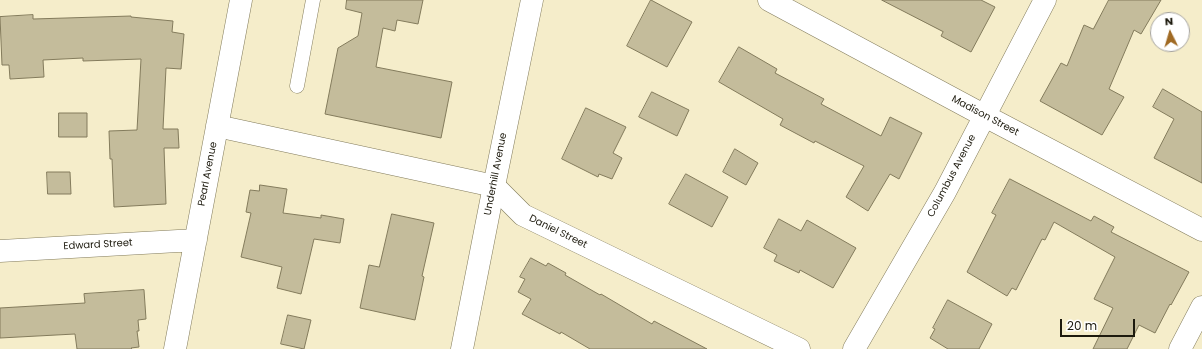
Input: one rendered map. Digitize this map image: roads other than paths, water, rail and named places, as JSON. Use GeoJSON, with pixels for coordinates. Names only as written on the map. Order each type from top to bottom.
{"type":"FeatureCollection","features":[{"type":"Feature","properties":{"kind":"street","name":"Pearl Avenue"},"geometry":{"type":"LineString","coordinates":[[175,349],[241,0]]}},
{"type":"Feature","properties":{"kind":"street","name":"Underhill Avenue"},"geometry":{"type":"LineString","coordinates":[[462,349],[532,0]]}},
{"type":"Feature","properties":{"kind":"street","name":"Madison Street"},"geometry":{"type":"LineString","coordinates":[[769,0],[1202,230]]}},
{"type":"Feature","properties":{"kind":"street","name":"Columbus Avenue"},"geometry":{"type":"LineString","coordinates":[[854,349],[945,192],[1045,0]]}},
{"type":"Feature","properties":{"kind":"street"},"geometry":{"type":"LineString","coordinates":[[217,126],[494,186]]}},
{"type":"Feature","properties":{"kind":"street","name":"Daniel Street"},"geometry":{"type":"LineString","coordinates":[[494,186],[523,215],[799,349]]}},
{"type":"Feature","properties":{"kind":"street","name":"Edward Street"},"geometry":{"type":"LineString","coordinates":[[0,251],[196,240]]}},
{"type":"Feature","properties":{"kind":"street"},"geometry":{"type":"LineString","coordinates":[[1180,349],[1202,307]]}},
{"type":"Feature","properties":{"kind":"lane"},"geometry":{"type":"LineString","coordinates":[[297,86],[313,0]]}}]}
